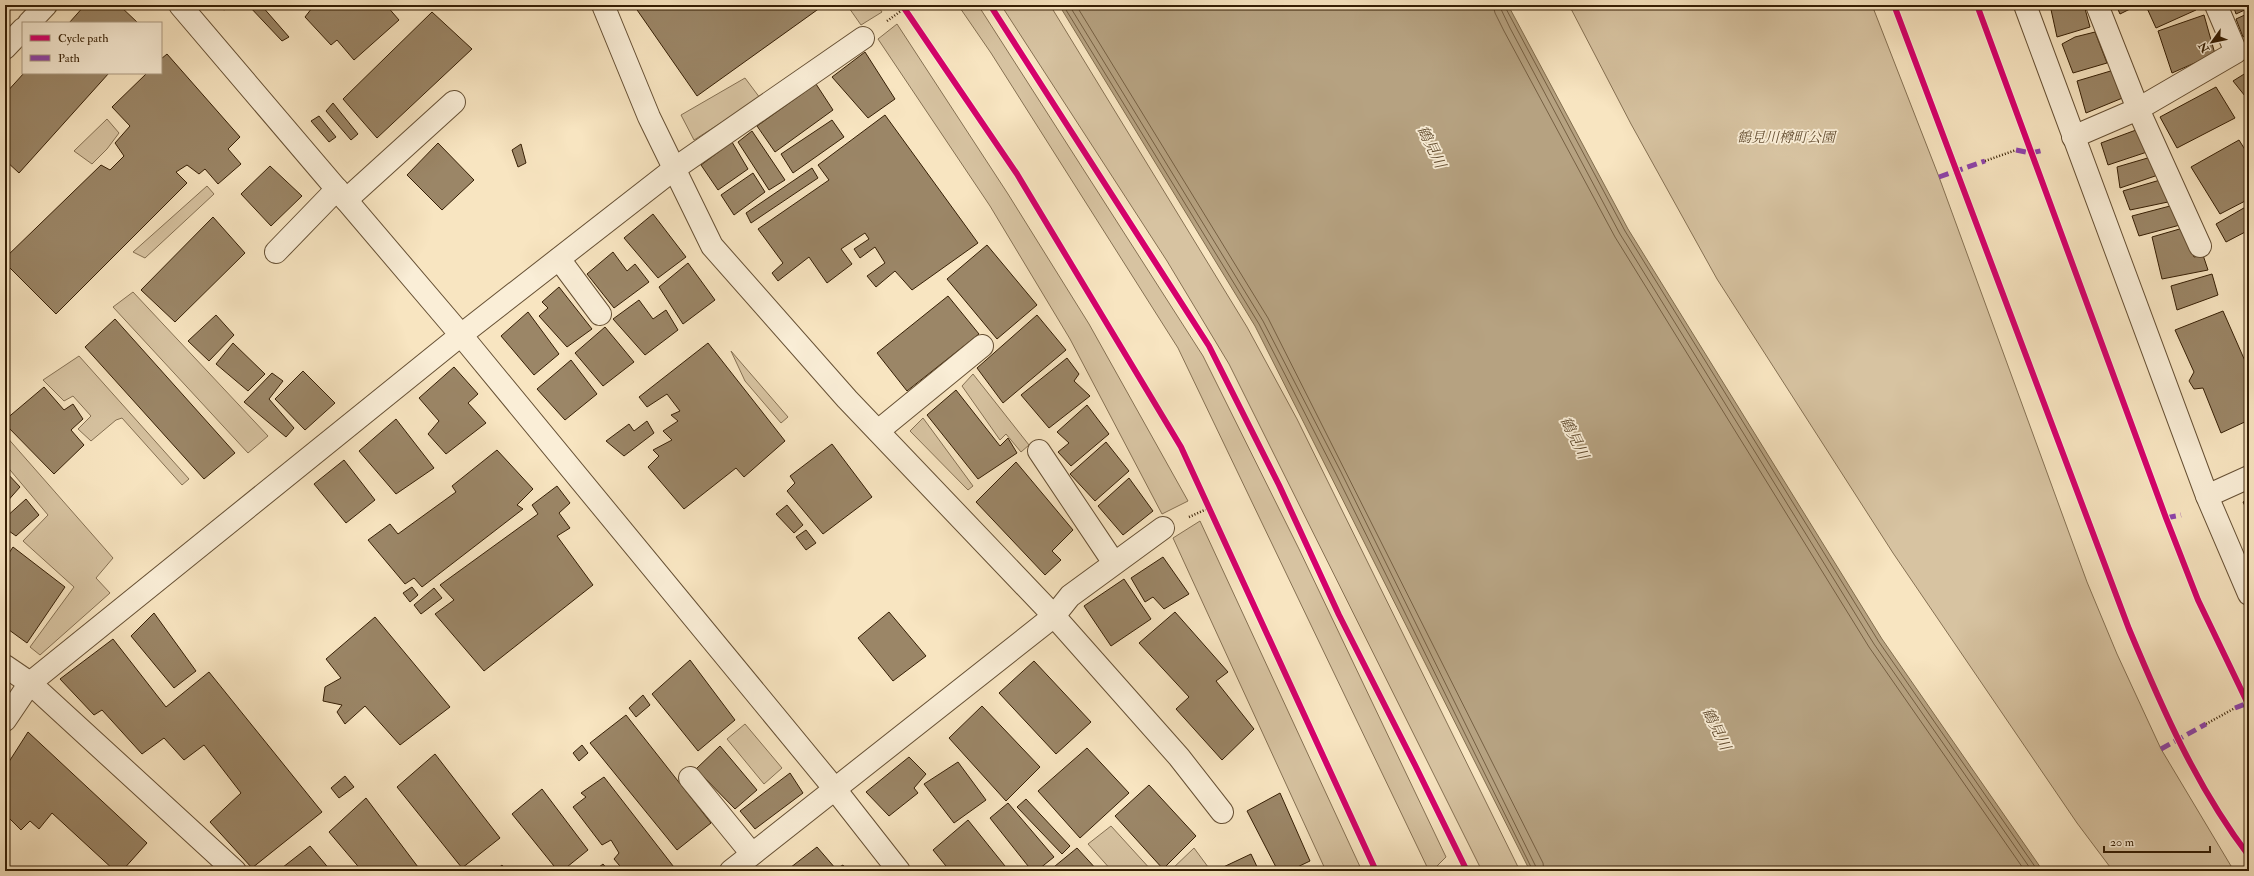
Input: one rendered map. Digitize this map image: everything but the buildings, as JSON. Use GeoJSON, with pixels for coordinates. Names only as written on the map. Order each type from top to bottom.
{"type":"FeatureCollection","features":[{"type":"Feature","properties":{"kind":"street"},"geometry":{"type":"LineString","coordinates":[[30,22],[46,5]]}},
{"type":"Feature","properties":{"kind":"street"},"geometry":{"type":"LineString","coordinates":[[180,5],[461,335],[834,788],[899,871]]}},
{"type":"Feature","properties":{"kind":"street"},"geometry":{"type":"LineString","coordinates":[[603,5],[649,117],[712,246],[878,431],[1054,616],[1178,757],[1222,812]]}},
{"type":"Feature","properties":{"kind":"street"},"geometry":{"type":"LineString","coordinates":[[2026,5],[2073,137],[2208,496],[2249,594]]}},
{"type":"Feature","properties":{"kind":"street"},"geometry":{"type":"LineString","coordinates":[[2097,5],[2138,109],[2200,246]]}},
{"type":"Feature","properties":{"kind":"street"},"geometry":{"type":"LineString","coordinates":[[2073,137],[2138,109],[2236,52],[2216,5]]}},
{"type":"Feature","properties":{"kind":"street"},"geometry":{"type":"LineString","coordinates":[[5,48],[22,30]]}},
{"type":"Feature","properties":{"kind":"street"},"geometry":{"type":"LineString","coordinates":[[5,720],[30,683],[461,335],[674,169],[863,38]]}},
{"type":"Feature","properties":{"kind":"street"},"geometry":{"type":"LineString","coordinates":[[276,252],[341,194],[454,102]]}},
{"type":"Feature","properties":{"kind":"street"},"geometry":{"type":"LineString","coordinates":[[559,259],[600,314]]}},
{"type":"Feature","properties":{"kind":"street"},"geometry":{"type":"LineString","coordinates":[[878,431],[982,346]]}},
{"type":"Feature","properties":{"kind":"street"},"geometry":{"type":"LineString","coordinates":[[1039,451],[1114,563]]}},
{"type":"Feature","properties":{"kind":"street"},"geometry":{"type":"LineString","coordinates":[[2208,496],[2249,477]]}},
{"type":"Feature","properties":{"kind":"street"},"geometry":{"type":"LineString","coordinates":[[731,871],[834,788],[1054,616],[1070,596],[1163,528]]}},
{"type":"Feature","properties":{"kind":"street"},"geometry":{"type":"LineString","coordinates":[[5,666],[30,683],[235,871]]}},
{"type":"Feature","properties":{"kind":"street"},"geometry":{"type":"LineString","coordinates":[[690,778],[752,854]]}},
{"type":"Feature","properties":{"kind":"path"},"geometry":{"type":"LineString","coordinates":[[902,5],[909,14]]}},
{"type":"Feature","properties":{"kind":"path"},"geometry":{"type":"LineString","coordinates":[[1985,161],[2016,150]]}},
{"type":"Feature","properties":{"kind":"path"},"geometry":{"type":"LineString","coordinates":[[1206,502],[1212,515]]}},
{"type":"Feature","properties":{"kind":"path"},"geometry":{"type":"LineString","coordinates":[[2206,724],[2235,708]]}},
{"type":"Feature","properties":{"kind":"green space"},"geometry":{"type":"Polygon","coordinates":[[[847,5],[877,5],[882,12],[861,25],[847,5]]]}},
{"type":"Feature","properties":{"kind":"green space"},"geometry":{"type":"Polygon","coordinates":[[[958,5],[978,5],[1203,356],[1299,549],[1446,857],[1432,871],[1429,871],[1178,348],[991,53],[958,5]]]}},
{"type":"Feature","properties":{"kind":"green space"},"geometry":{"type":"Polygon","coordinates":[[[1001,5],[1050,5],[1247,327],[1297,419],[1520,871],[1482,871],[1229,364],[1167,261],[1001,5]]]}},
{"type":"Feature","properties":{"kind":"green space","name":"鶴見川樽町公園"},"geometry":{"type":"Polygon","coordinates":[[[1569,5],[1872,5],[1939,177],[2087,582],[2117,654],[2161,749],[2234,871],[2113,871],[2077,823],[1893,553],[1717,279],[1631,124],[1569,5]]]}},
{"type":"Feature","properties":{"kind":"green space"},"geometry":{"type":"Polygon","coordinates":[[[897,24],[1008,194],[1089,324],[1188,501],[1162,514],[1070,339],[990,206],[878,39],[897,24]]]}},
{"type":"Feature","properties":{"kind":"green space"},"geometry":{"type":"Polygon","coordinates":[[[745,78],[760,98],[694,140],[681,115],[745,78]]]}},
{"type":"Feature","properties":{"kind":"green space"},"geometry":{"type":"Polygon","coordinates":[[[107,119],[119,133],[107,149],[92,164],[74,151],[107,119]]]}},
{"type":"Feature","properties":{"kind":"green space"},"geometry":{"type":"Polygon","coordinates":[[[207,186],[214,194],[145,258],[133,252],[207,186]]]}},
{"type":"Feature","properties":{"kind":"green space"},"geometry":{"type":"Polygon","coordinates":[[[133,292],[268,436],[248,453],[113,307],[133,292]]]}},
{"type":"Feature","properties":{"kind":"green space"},"geometry":{"type":"Polygon","coordinates":[[[731,351],[788,417],[781,423],[745,381],[731,351]]]}},
{"type":"Feature","properties":{"kind":"green space"},"geometry":{"type":"Polygon","coordinates":[[[79,356],[189,479],[182,485],[122,418],[116,420],[91,441],[78,429],[91,416],[73,396],[64,401],[43,380],[79,356]]]}},
{"type":"Feature","properties":{"kind":"green space"},"geometry":{"type":"Polygon","coordinates":[[[973,374],[1029,445],[1021,452],[1006,434],[1000,440],[962,386],[973,374]]]}},
{"type":"Feature","properties":{"kind":"green space"},"geometry":{"type":"Polygon","coordinates":[[[923,418],[973,486],[968,490],[910,431],[923,418]]]}},
{"type":"Feature","properties":{"kind":"green space"},"geometry":{"type":"Polygon","coordinates":[[[5,435],[113,558],[96,578],[110,593],[40,655],[30,647],[74,587],[23,541],[48,515],[5,464],[5,435]]]}},
{"type":"Feature","properties":{"kind":"green space"},"geometry":{"type":"Polygon","coordinates":[[[1200,521],[1362,871],[1326,871],[1173,538],[1200,521]]]}},
{"type":"Feature","properties":{"kind":"green space"},"geometry":{"type":"Polygon","coordinates":[[[745,724],[782,768],[764,784],[727,739],[745,724]]]}},
{"type":"Feature","properties":{"kind":"green space"},"geometry":{"type":"Polygon","coordinates":[[[1111,826],[1152,871],[1112,871],[1088,844],[1111,826]]]}},
{"type":"Feature","properties":{"kind":"green space"},"geometry":{"type":"Polygon","coordinates":[[[1194,848],[1211,871],[1170,871],[1194,848]]]}},
{"type":"Feature","properties":{"kind":"water","name":"鶴見川"},"geometry":{"type":"Polygon","coordinates":[[[1059,5],[1508,5],[1628,229],[1882,639],[2043,871],[1530,871],[1255,326],[1059,5]]]}},
{"type":"Feature","properties":{"kind":"marked path"},"geometry":{"type":"LineString","coordinates":[[2016,150],[2031,153],[2044,150]]}},
{"type":"Feature","properties":{"kind":"marked path"},"geometry":{"type":"LineString","coordinates":[[1939,177],[1985,161]]}},
{"type":"Feature","properties":{"kind":"marked path"},"geometry":{"type":"LineString","coordinates":[[2166,518],[2181,515]]}},
{"type":"Feature","properties":{"kind":"marked path"},"geometry":{"type":"LineString","coordinates":[[2235,708],[2248,703]]}},
{"type":"Feature","properties":{"kind":"marked path"},"geometry":{"type":"LineString","coordinates":[[2161,749],[2206,724]]}},
{"type":"Feature","properties":{"kind":"cycle path"},"geometry":{"type":"LineString","coordinates":[[902,5],[1017,174],[1181,447],[1376,871]]}},
{"type":"Feature","properties":{"kind":"cycle path"},"geometry":{"type":"LineString","coordinates":[[990,5],[1209,346],[1279,485],[1339,615],[1467,871]]}},
{"type":"Feature","properties":{"kind":"cycle path"},"geometry":{"type":"LineString","coordinates":[[1894,5],[2129,629],[2154,688],[2182,747],[2213,803],[2249,856]]}},
{"type":"Feature","properties":{"kind":"cycle path"},"geometry":{"type":"LineString","coordinates":[[1977,5],[2166,518],[2198,600],[2249,706]]}}]}
